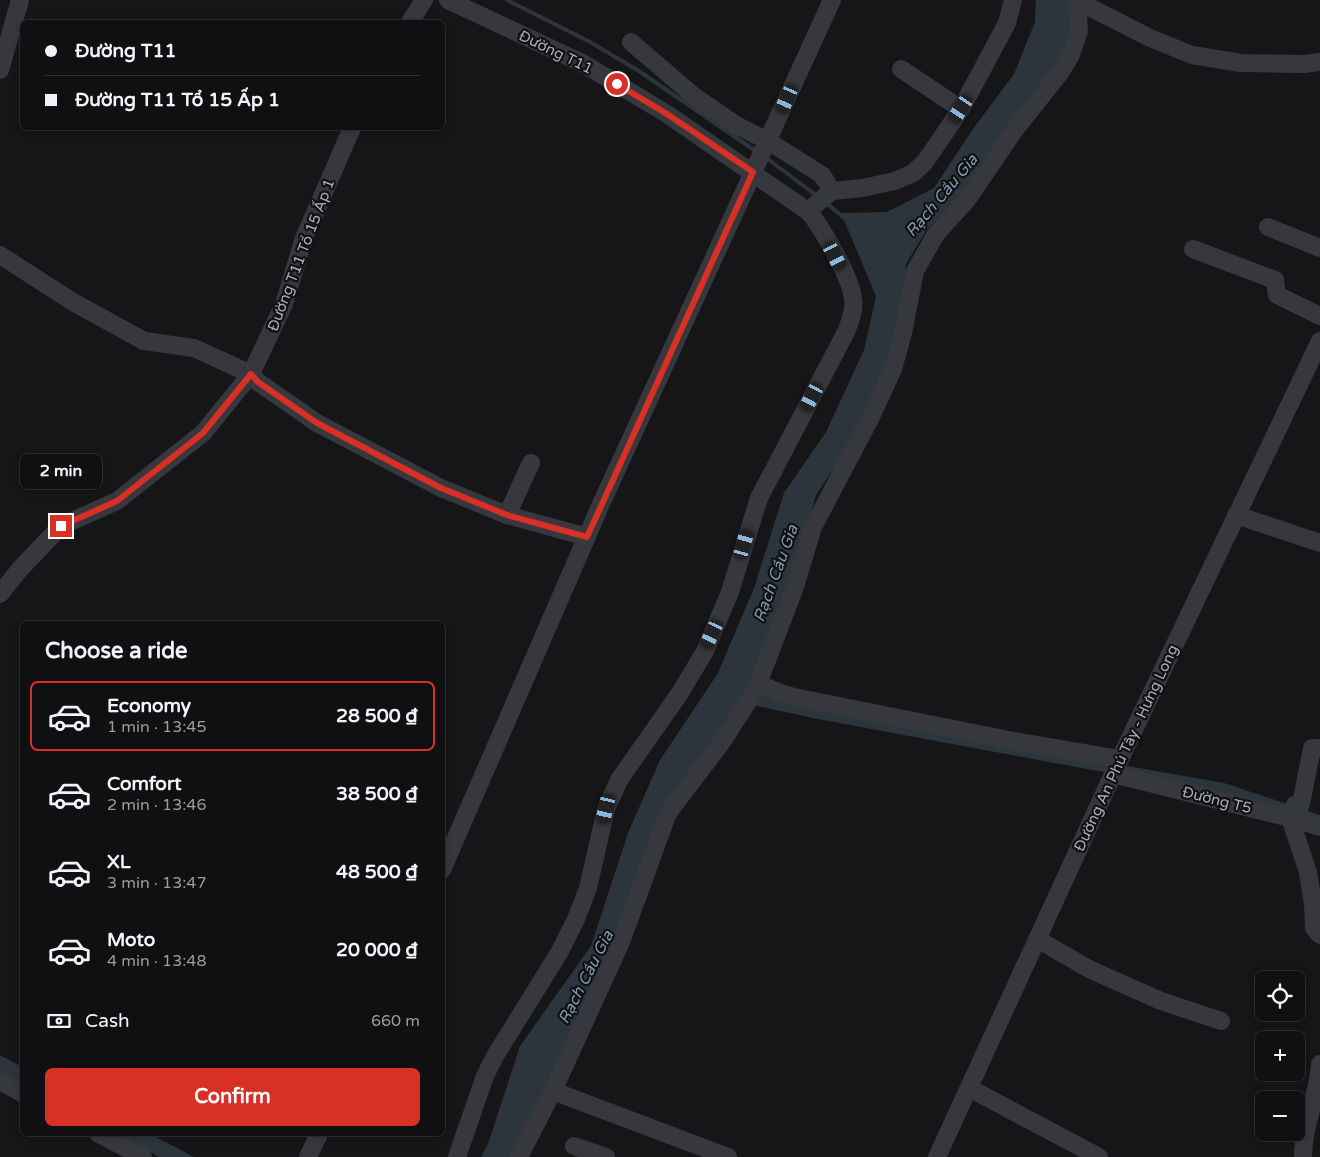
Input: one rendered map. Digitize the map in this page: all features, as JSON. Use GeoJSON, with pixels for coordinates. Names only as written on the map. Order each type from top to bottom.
{"type":"FeatureCollection","features":[{"type":"Feature","properties":{"kind":"street"},"geometry":{"type":"LineString","coordinates":[[0,70],[20,0]]}},
{"type":"Feature","properties":{"kind":"street"},"geometry":{"type":"LineString","coordinates":[[411,20],[424,0]]}},
{"type":"Feature","properties":{"kind":"street","name":"Đường T11"},"geometry":{"type":"LineString","coordinates":[[448,0],[584,64],[667,114],[753,172],[813,208]]}},
{"type":"Feature","properties":{"kind":"street"},"geometry":{"type":"LineString","coordinates":[[445,863],[587,537],[832,0]]}},
{"type":"Feature","properties":{"kind":"street"},"geometry":{"type":"LineString","coordinates":[[457,1157],[485,1076],[495,1056],[559,953],[576,919],[588,888],[606,809],[619,780],[676,699],[705,651],[730,592],[759,498],[847,330],[854,300],[851,288],[813,208],[832,191],[862,188],[895,181],[913,173],[925,162],[961,109],[1007,23],[1013,0]]}},
{"type":"Feature","properties":{"kind":"street"},"geometry":{"type":"LineString","coordinates":[[519,1157],[553,1090],[621,942],[668,813],[722,742],[757,686],[795,587],[813,527],[871,417],[893,369],[903,333],[915,271],[936,234],[967,200],[1014,131],[1072,56],[1079,31],[1077,0]]}},
{"type":"Feature","properties":{"kind":"street"},"geometry":{"type":"LineString","coordinates":[[1083,0],[1091,8],[1150,38],[1192,55],[1241,63],[1304,64],[1320,62]]}},
{"type":"Feature","properties":{"kind":"street"},"geometry":{"type":"LineString","coordinates":[[631,42],[695,97],[736,125],[768,141],[822,175],[832,191]]}},
{"type":"Feature","properties":{"kind":"street"},"geometry":{"type":"LineString","coordinates":[[901,69],[961,109]]}},
{"type":"Feature","properties":{"kind":"street","name":"Đường T11 Tổ 15 Ấp 1"},"geometry":{"type":"LineString","coordinates":[[0,594],[20,569],[61,526],[117,501],[203,433],[251,374],[284,304],[304,238],[351,130]]}},
{"type":"Feature","properties":{"kind":"street"},"geometry":{"type":"LineString","coordinates":[[1268,227],[1320,248]]}},
{"type":"Feature","properties":{"kind":"street"},"geometry":{"type":"LineString","coordinates":[[1192,249],[1275,280],[1277,295],[1320,316]]}},
{"type":"Feature","properties":{"kind":"street"},"geometry":{"type":"LineString","coordinates":[[0,255],[73,302],[144,342],[194,348],[251,374],[258,382],[317,423],[441,488],[507,515],[587,537]]}},
{"type":"Feature","properties":{"kind":"street","name":"Đường An Phú Tây - Hưng Long"},"geometry":{"type":"LineString","coordinates":[[936,1157],[1117,765],[1320,341]]}},
{"type":"Feature","properties":{"kind":"street"},"geometry":{"type":"LineString","coordinates":[[507,515],[531,462]]}},
{"type":"Feature","properties":{"kind":"street"},"geometry":{"type":"LineString","coordinates":[[1236,515],[1320,543]]}},
{"type":"Feature","properties":{"kind":"street","name":"Đường T5"},"geometry":{"type":"LineString","coordinates":[[757,686],[794,697],[1014,741],[1117,765],[1292,811],[1320,827]]}},
{"type":"Feature","properties":{"kind":"street"},"geometry":{"type":"LineString","coordinates":[[1320,748],[1312,748],[1301,804],[1292,811],[1308,872],[1313,904],[1314,928],[1320,935]]}},
{"type":"Feature","properties":{"kind":"street"},"geometry":{"type":"LineString","coordinates":[[1037,939],[1091,970],[1161,1001],[1222,1021]]}},
{"type":"Feature","properties":{"kind":"street"},"geometry":{"type":"LineString","coordinates":[[1303,1157],[1305,1133],[1316,1096],[1320,1064]]}},
{"type":"Feature","properties":{"kind":"street"},"geometry":{"type":"LineString","coordinates":[[0,1081],[20,1092]]}},
{"type":"Feature","properties":{"kind":"street"},"geometry":{"type":"LineString","coordinates":[[969,1088],[1099,1157]]}},
{"type":"Feature","properties":{"kind":"street"},"geometry":{"type":"LineString","coordinates":[[553,1090],[728,1157]]}},
{"type":"Feature","properties":{"kind":"street"},"geometry":{"type":"LineString","coordinates":[[103,1136],[143,1157]]}},
{"type":"Feature","properties":{"kind":"street"},"geometry":{"type":"LineString","coordinates":[[308,1157],[318,1136]]}},
{"type":"Feature","properties":{"kind":"street"},"geometry":{"type":"LineString","coordinates":[[574,1146],[606,1157]]}},
{"type":"Feature","properties":{"kind":"water","name":"Rạch Cầu Gia"},"geometry":{"type":"Polygon","coordinates":[[[1036,0],[1072,0],[1076,32],[1065,60],[974,184],[927,229],[906,264],[903,324],[862,426],[816,495],[790,586],[750,689],[774,700],[997,743],[1224,783],[1320,815],[1320,823],[1151,781],[818,719],[743,703],[660,819],[610,958],[513,1157],[481,1157],[488,1144],[520,1046],[591,946],[628,833],[660,760],[718,673],[754,588],[784,493],[826,432],[864,350],[876,296],[841,213],[887,212],[934,188],[973,129],[1014,74],[1035,22],[1036,0]]]}},
{"type":"Feature","properties":{"kind":"water"},"geometry":{"type":"Polygon","coordinates":[[[0,1055],[20,1066],[20,1082],[0,1071],[0,1055]]]}},
{"type":"Feature","properties":{"kind":"water"},"geometry":{"type":"Polygon","coordinates":[[[121,1136],[154,1136],[194,1157],[159,1157],[121,1136]]]}},
{"type":"Feature","properties":{"kind":"waterway"},"geometry":{"type":"LineString","coordinates":[[507,0],[590,42],[639,71],[757,152]]}},
{"type":"Feature","properties":{"kind":"waterway"},"geometry":{"type":"LineString","coordinates":[[765,157],[817,196]]}},
{"type":"Feature","properties":{"kind":"waterway"},"geometry":{"type":"LineString","coordinates":[[825,202],[847,220]]}},
{"type":"Feature","properties":{"kind":"route"},"geometry":{"type":"LineString","coordinates":[[61,526],[117,501],[203,433],[251,374],[258,382],[317,423],[441,488],[507,515],[587,537],[753,172],[667,114],[617,84]]}}]}
